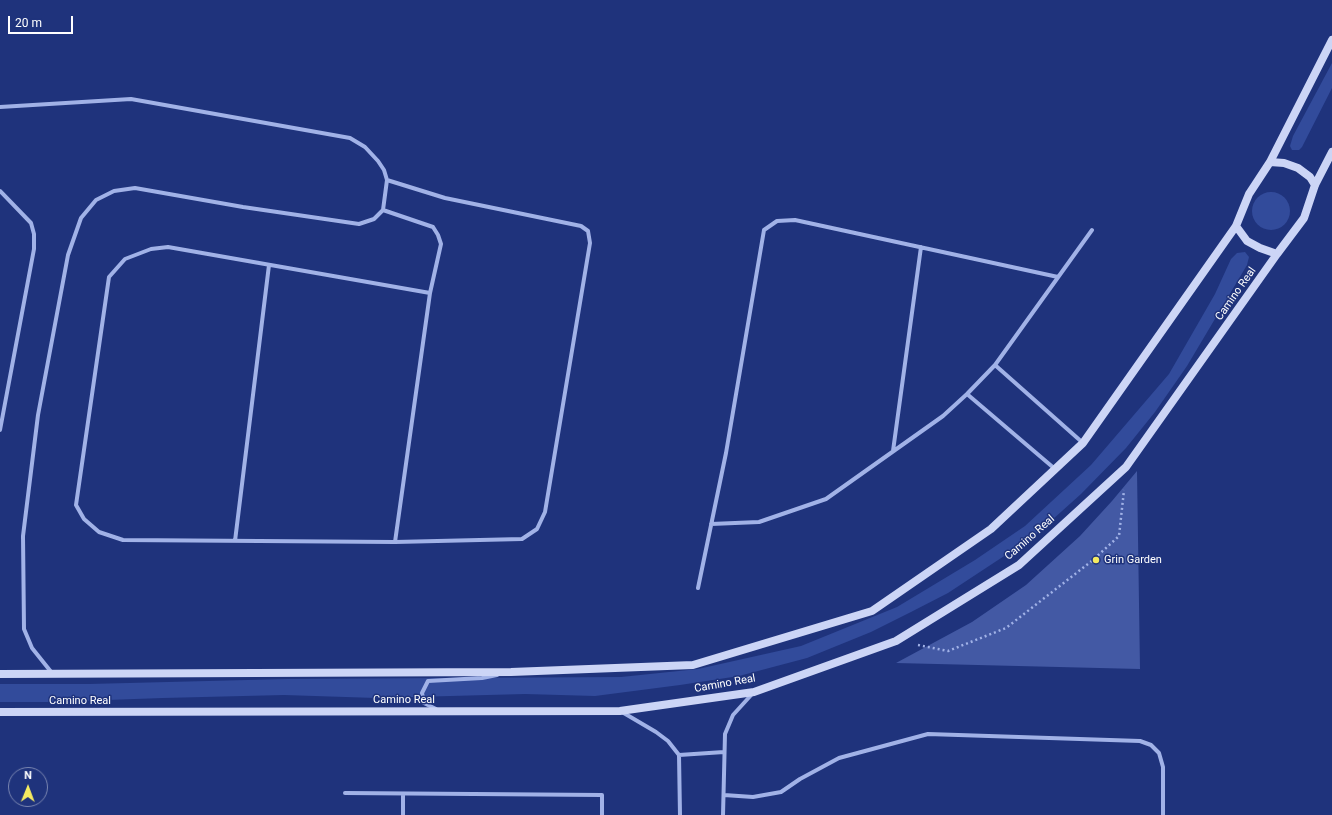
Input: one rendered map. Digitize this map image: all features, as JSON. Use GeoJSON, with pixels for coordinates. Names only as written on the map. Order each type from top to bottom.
{"type":"FeatureCollection","features":[{"type":"Feature","properties":{"kind":"main road"},"geometry":{"type":"LineString","coordinates":[[0,674],[512,672],[692,665],[872,611],[991,529],[1083,443],[1236,226],[1248,194],[1270,162],[1332,40]]}},
{"type":"Feature","properties":{"kind":"main road","name":"Camino Real"},"geometry":{"type":"LineString","coordinates":[[0,712],[620,711],[754,692],[896,641],[1018,565],[1126,467],[1304,218],[1315,185],[1332,152]]}},
{"type":"Feature","properties":{"kind":"main road"},"geometry":{"type":"LineString","coordinates":[[1270,162],[1284,163],[1298,168],[1310,177],[1315,185]]}},
{"type":"Feature","properties":{"kind":"main road"},"geometry":{"type":"LineString","coordinates":[[1236,226],[1247,241],[1260,248],[1277,254]]}},
{"type":"Feature","properties":{"kind":"street"},"geometry":{"type":"LineString","coordinates":[[0,107],[131,99],[350,138],[365,147],[378,161],[384,170],[387,180],[383,210],[374,219],[359,224],[250,208],[135,188],[114,191],[96,200],[81,218],[68,255],[38,415],[23,536],[24,629],[32,648],[52,673]]}},
{"type":"Feature","properties":{"kind":"street"},"geometry":{"type":"LineString","coordinates":[[387,180],[445,198],[582,226],[588,231],[590,243],[545,512],[537,529],[522,540],[395,542],[123,540],[99,532],[84,519],[76,505],[109,277],[125,259],[151,249],[168,246],[430,293]]}},
{"type":"Feature","properties":{"kind":"street"},"geometry":{"type":"LineString","coordinates":[[0,191],[31,223],[34,234],[34,249],[0,430]]}},
{"type":"Feature","properties":{"kind":"street"},"geometry":{"type":"LineString","coordinates":[[383,210],[433,227],[438,235],[440,244],[430,293],[395,542]]}},
{"type":"Feature","properties":{"kind":"street"},"geometry":{"type":"LineString","coordinates":[[698,588],[726,453],[764,230],[777,220],[795,220],[1058,277]]}},
{"type":"Feature","properties":{"kind":"street"},"geometry":{"type":"LineString","coordinates":[[711,524],[759,522],[826,499],[943,416],[995,365],[1092,230]]}},
{"type":"Feature","properties":{"kind":"street"},"geometry":{"type":"LineString","coordinates":[[893,451],[921,247]]}},
{"type":"Feature","properties":{"kind":"street"},"geometry":{"type":"LineString","coordinates":[[235,541],[269,265]]}},
{"type":"Feature","properties":{"kind":"street"},"geometry":{"type":"LineString","coordinates":[[995,365],[1083,443]]}},
{"type":"Feature","properties":{"kind":"street"},"geometry":{"type":"LineString","coordinates":[[967,394],[1055,470]]}},
{"type":"Feature","properties":{"kind":"street"},"geometry":{"type":"LineString","coordinates":[[439,711],[424,703],[422,693],[428,681],[482,678],[512,672]]}},
{"type":"Feature","properties":{"kind":"street"},"geometry":{"type":"LineString","coordinates":[[723,815],[724,752],[726,734],[733,716],[754,692]]}},
{"type":"Feature","properties":{"kind":"street"},"geometry":{"type":"LineString","coordinates":[[620,711],[656,732],[668,741],[679,755],[680,815]]}},
{"type":"Feature","properties":{"kind":"street"},"geometry":{"type":"LineString","coordinates":[[724,795],[753,797],[781,792],[800,779],[839,758],[928,734],[1140,741],[1151,745],[1159,753],[1163,767],[1164,815]]}},
{"type":"Feature","properties":{"kind":"street"},"geometry":{"type":"LineString","coordinates":[[679,755],[724,752]]}},
{"type":"Feature","properties":{"kind":"street"},"geometry":{"type":"LineString","coordinates":[[345,793],[602,795],[602,815]]}},
{"type":"Feature","properties":{"kind":"street"},"geometry":{"type":"LineString","coordinates":[[403,794],[403,815]]}},
{"type":"Feature","properties":{"kind":"path"},"geometry":{"type":"LineString","coordinates":[[896,641],[948,651],[1006,628],[1093,560],[1120,536],[1126,467]]}},
{"type":"Feature","properties":{"kind":"shaded area"},"geometry":{"type":"Polygon","coordinates":[[[1332,63],[1332,88],[1302,147],[1299,150],[1292,150],[1290,146],[1293,136],[1332,63]]]}},
{"type":"Feature","properties":{"kind":"shaded area"},"geometry":{"type":"Polygon","coordinates":[[[1271,192],[1284,198],[1290,211],[1284,224],[1271,230],[1258,224],[1252,211],[1258,198],[1271,192]]]}},
{"type":"Feature","properties":{"kind":"shaded area"},"geometry":{"type":"Polygon","coordinates":[[[1245,252],[1249,257],[1247,265],[1187,366],[1155,412],[1126,448],[1081,494],[1033,537],[948,593],[871,632],[807,658],[739,676],[595,696],[525,694],[376,698],[284,695],[51,702],[0,702],[0,684],[89,684],[287,679],[621,677],[698,669],[801,646],[897,607],[975,560],[1025,526],[1091,465],[1169,374],[1215,294],[1231,259],[1237,253],[1245,252]]]}},
{"type":"Feature","properties":{"kind":"building","name":"Grin Garden"},"geometry":{"type":"Polygon","coordinates":[[[1137,471],[1140,669],[896,663],[972,622],[1026,585],[1080,536],[1137,471]]]}},
{"type":"Feature","properties":{"kind":"place","name":"Grin Garden"},"geometry":{"type":"Point","coordinates":[1096,560]}}]}
